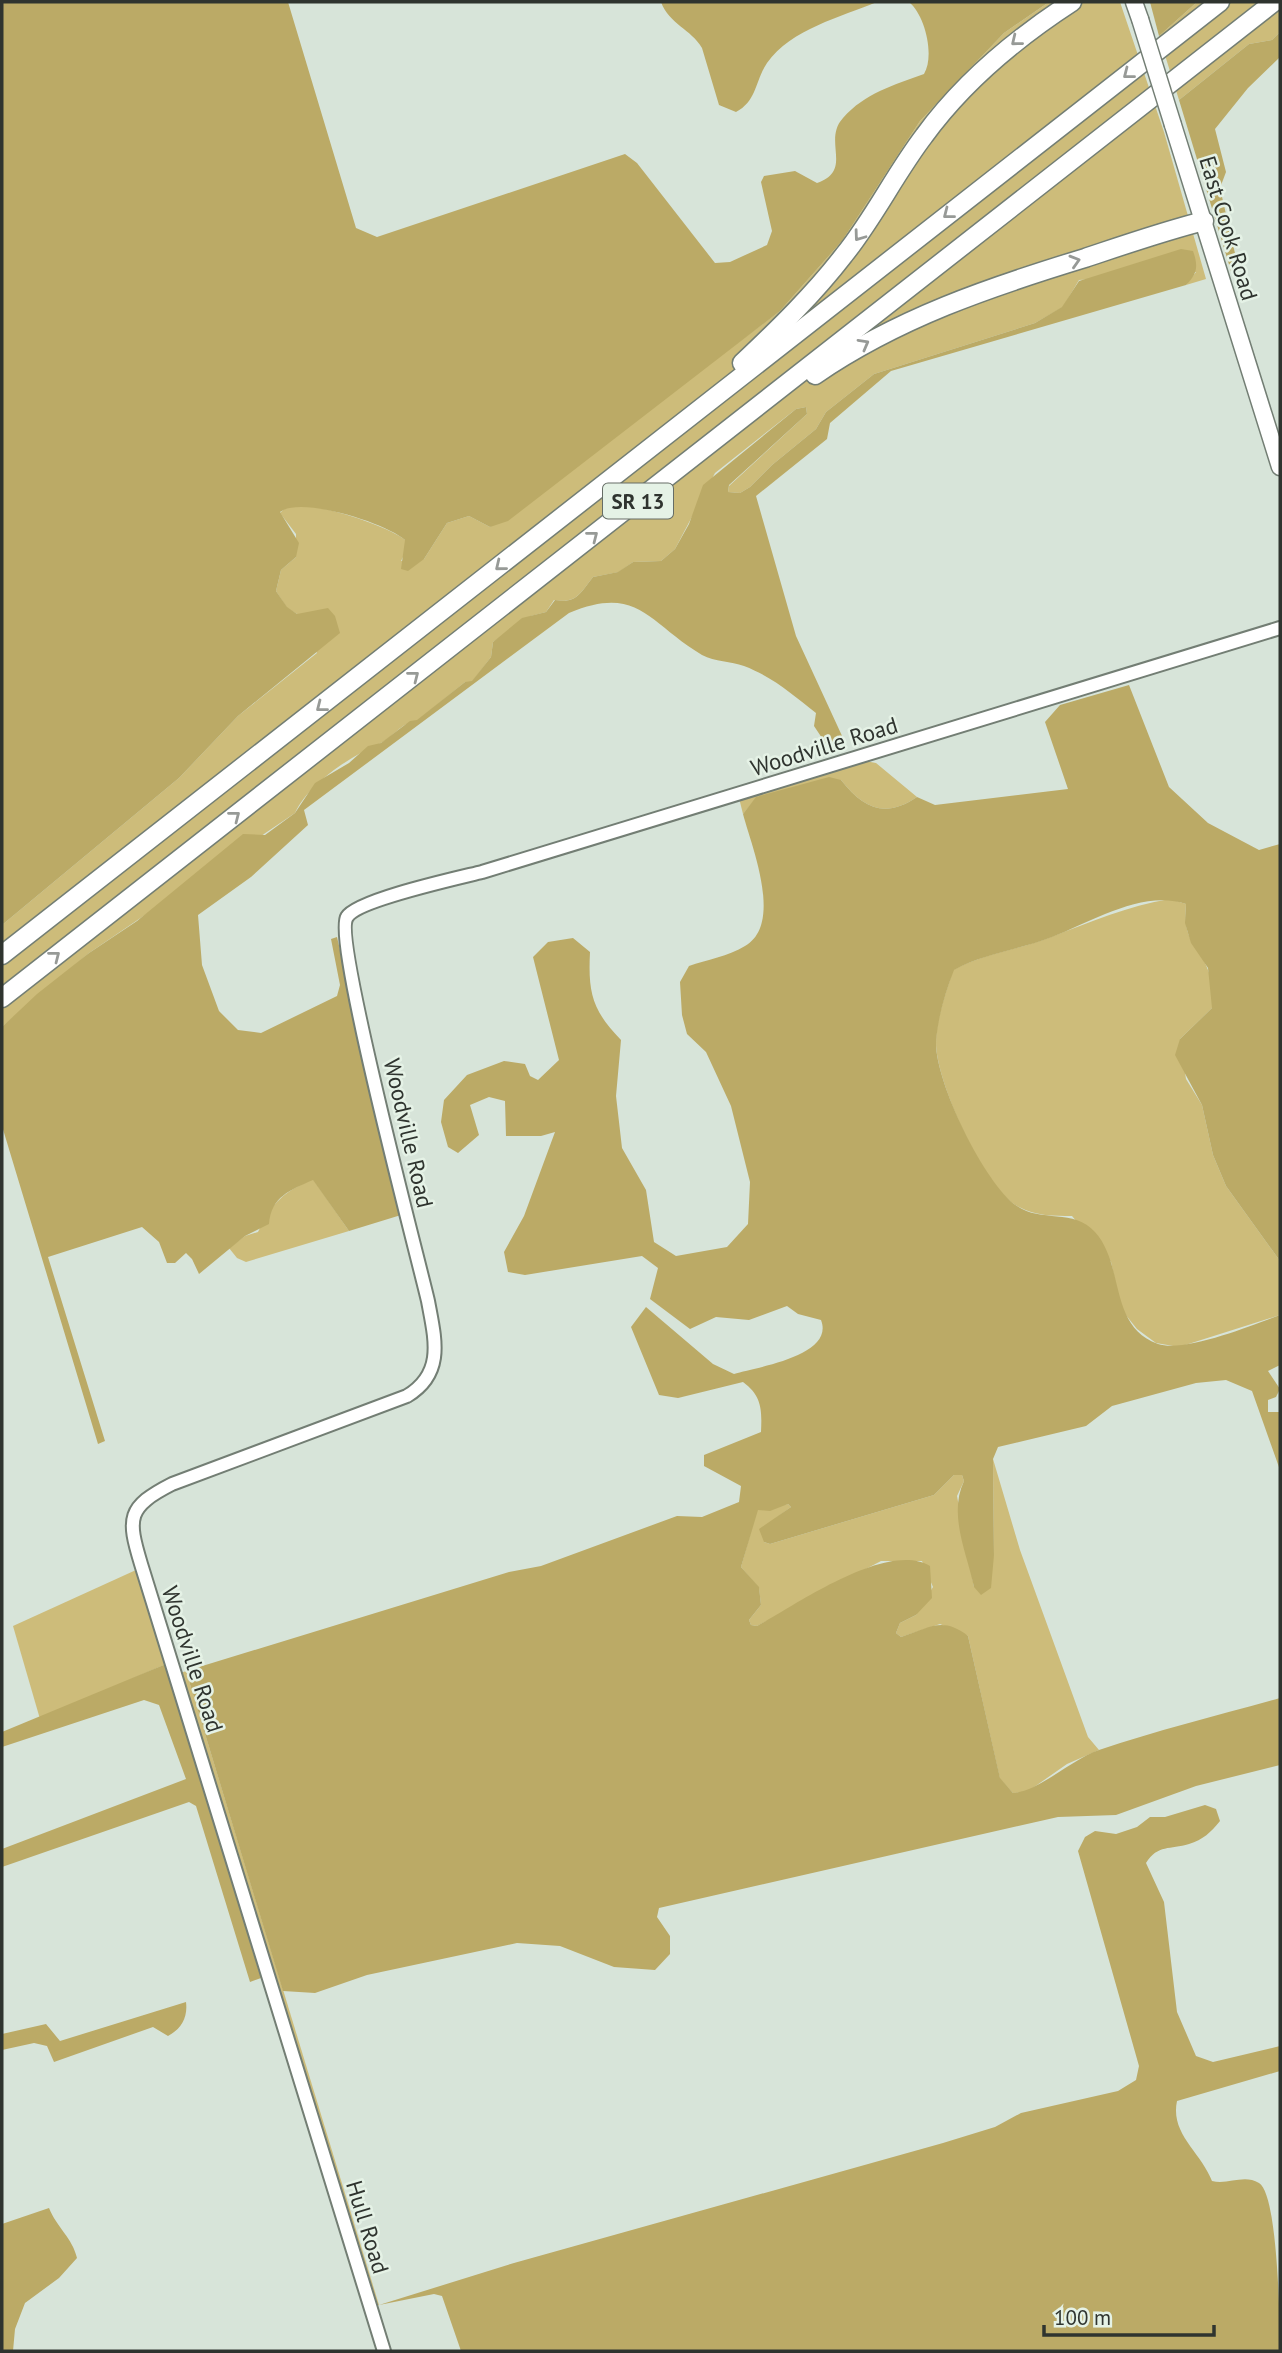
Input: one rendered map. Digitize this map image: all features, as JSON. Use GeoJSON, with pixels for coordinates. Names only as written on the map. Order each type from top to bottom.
{"type":"FeatureCollection","features":[{"type":"Feature","properties":{"kind":"highway"},"geometry":{"type":"LineString","coordinates":[[564,515],[608,471],[720,382],[793,313],[851,247],[923,136],[954,99],[1010,45],[1072,2]]}},
{"type":"Feature","properties":{"kind":"highway","name":"SR 13"},"geometry":{"type":"LineString","coordinates":[[2,955],[1220,2]]}},
{"type":"Feature","properties":{"kind":"highway","name":"SR 13"},"geometry":{"type":"LineString","coordinates":[[2,998],[1274,2]]}},
{"type":"Feature","properties":{"kind":"highway"},"geometry":{"type":"LineString","coordinates":[[704,449],[848,353],[927,312],[998,285],[1203,222]]}},
{"type":"Feature","properties":{"kind":"main road","name":"East Cook Road"},"geometry":{"type":"LineString","coordinates":[[1134,2],[1280,467]]}},
{"type":"Feature","properties":{"kind":"street","name":"Woodville Road"},"geometry":{"type":"LineString","coordinates":[[311,2115],[141,1564],[131,1523],[139,1504],[172,1484],[407,1396],[428,1379],[433,1369],[434,1337],[428,1301],[361,1018],[344,937],[345,919],[349,913],[377,900],[482,872],[1280,628]]}},
{"type":"Feature","properties":{"kind":"street","name":"Hull Road"},"geometry":{"type":"LineString","coordinates":[[311,2115],[384,2351]]}},
{"type":"Feature","properties":{"kind":"shaded area"},"geometry":{"type":"Polygon","coordinates":[[[2,2],[288,2],[356,228],[377,237],[625,154],[637,163],[715,263],[730,262],[767,245],[772,231],[761,182],[764,176],[795,171],[817,183],[828,177],[834,171],[835,136],[843,118],[870,96],[924,74],[929,57],[927,36],[920,16],[909,2],[1049,2],[1004,33],[920,121],[842,241],[780,311],[508,521],[490,527],[469,516],[447,523],[424,559],[408,571],[401,569],[405,540],[380,526],[324,509],[291,508],[280,512],[299,543],[296,557],[281,570],[276,591],[287,607],[297,614],[328,608],[335,616],[340,633],[238,716],[179,778],[2,925],[2,2]]]}},
{"type":"Feature","properties":{"kind":"shaded area"},"geometry":{"type":"Polygon","coordinates":[[[661,2],[877,2],[818,25],[789,41],[767,63],[752,96],[736,112],[719,105],[702,48],[669,16],[661,2]]]}},
{"type":"Feature","properties":{"kind":"shaded area"},"geometry":{"type":"Polygon","coordinates":[[[1049,2],[1120,2],[1164,132],[1206,279],[1186,285],[1196,272],[1079,280],[1063,307],[1035,323],[874,374],[826,412],[816,429],[750,487],[740,493],[728,492],[729,486],[807,414],[806,407],[796,409],[715,473],[675,549],[661,561],[633,562],[619,572],[593,577],[578,596],[562,601],[554,600],[546,612],[531,616],[493,642],[491,657],[472,682],[465,682],[417,721],[406,724],[384,741],[332,772],[310,791],[295,813],[89,953],[2,1027],[2,925],[179,778],[238,716],[317,653],[297,614],[287,608],[276,591],[281,570],[296,557],[296,534],[281,512],[289,506],[314,507],[383,528],[405,540],[406,551],[401,561],[424,559],[447,523],[469,516],[490,527],[780,311],[842,241],[920,121],[1004,33],[1049,2]]]}},
{"type":"Feature","properties":{"kind":"shaded area"},"geometry":{"type":"Polygon","coordinates":[[[1150,2],[1197,2],[1159,36],[1150,2]]]}},
{"type":"Feature","properties":{"kind":"shaded area"},"geometry":{"type":"Polygon","coordinates":[[[1197,2],[1280,2],[1280,32],[1272,40],[1249,44],[1179,100],[1159,36],[1197,2]]]}},
{"type":"Feature","properties":{"kind":"shaded area"},"geometry":{"type":"Polygon","coordinates":[[[1280,32],[1280,57],[1248,88],[1215,129],[1226,172],[1220,188],[1237,262],[1231,271],[1179,100],[1249,44],[1272,40],[1280,32]]]}},
{"type":"Feature","properties":{"kind":"shaded area"},"geometry":{"type":"Polygon","coordinates":[[[1181,249],[1193,251],[1196,261],[1195,273],[1186,285],[891,371],[830,423],[827,439],[756,496],[796,636],[843,738],[826,744],[814,726],[816,713],[764,675],[744,666],[702,655],[642,611],[628,605],[593,605],[569,613],[304,810],[308,825],[251,877],[198,915],[202,965],[219,1011],[238,1030],[261,1033],[337,996],[340,985],[331,939],[337,937],[401,1215],[349,1231],[313,1180],[283,1196],[273,1207],[269,1224],[245,1236],[199,1274],[186,1253],[175,1263],[167,1263],[159,1242],[142,1227],[48,1257],[105,1441],[98,1444],[2,1126],[2,1027],[37,994],[89,953],[137,921],[243,834],[265,835],[295,813],[315,783],[349,763],[368,746],[381,743],[410,721],[417,720],[465,682],[472,681],[491,657],[493,642],[522,618],[546,612],[555,600],[574,598],[593,577],[618,572],[633,562],[661,561],[675,549],[689,524],[703,485],[796,409],[806,407],[807,414],[729,485],[728,492],[740,493],[750,487],[816,429],[826,412],[874,374],[1035,323],[1062,307],[1079,281],[1181,249]]]}},
{"type":"Feature","properties":{"kind":"shaded area"},"geometry":{"type":"Polygon","coordinates":[[[1129,685],[1169,787],[1208,823],[1259,850],[1280,844],[1280,1261],[1226,1186],[1213,1155],[1202,1105],[1175,1055],[1180,1039],[1212,1008],[1208,968],[1191,943],[1185,923],[1186,904],[1169,900],[1152,901],[1117,909],[1052,937],[978,959],[954,970],[938,1023],[938,1059],[952,1105],[990,1176],[1004,1194],[1026,1211],[1077,1220],[1095,1232],[1110,1261],[1124,1309],[1131,1324],[1142,1335],[1158,1344],[1185,1345],[1219,1337],[1280,1315],[1280,1365],[1268,1371],[1280,1389],[1276,1397],[1268,1400],[1268,1412],[1280,1412],[1280,1470],[1252,1391],[1226,1380],[1196,1383],[1112,1406],[1086,1426],[998,1447],[993,1459],[994,1555],[991,1588],[981,1595],[974,1587],[960,1534],[958,1507],[964,1481],[962,1475],[954,1475],[934,1495],[770,1544],[764,1542],[759,1529],[791,1507],[788,1504],[770,1511],[758,1510],[741,1567],[759,1587],[761,1605],[749,1620],[751,1625],[757,1626],[842,1578],[867,1568],[890,1561],[912,1560],[930,1566],[932,1598],[916,1615],[900,1623],[896,1633],[901,1637],[928,1627],[943,1625],[951,1626],[968,1636],[1000,1778],[1013,1793],[1034,1787],[1099,1750],[1280,1698],[1280,1765],[1196,1786],[1116,1815],[1058,1817],[659,1908],[657,1917],[670,1936],[670,1954],[655,1970],[614,1967],[560,1946],[517,1943],[367,1975],[315,1993],[283,1991],[186,1671],[509,1572],[541,1566],[677,1516],[702,1517],[739,1502],[741,1486],[704,1466],[704,1455],[761,1432],[761,1410],[754,1393],[743,1382],[678,1398],[659,1395],[631,1327],[646,1307],[713,1364],[734,1374],[791,1358],[806,1351],[817,1343],[822,1332],[821,1320],[798,1314],[787,1306],[749,1320],[716,1317],[690,1329],[650,1299],[658,1268],[642,1256],[525,1275],[508,1272],[504,1252],[524,1216],[555,1132],[541,1136],[506,1136],[505,1101],[489,1097],[470,1105],[479,1135],[458,1153],[448,1147],[441,1122],[444,1100],[467,1075],[504,1061],[525,1064],[530,1076],[538,1080],[559,1060],[533,957],[548,942],[573,938],[590,952],[590,979],[594,1000],[604,1019],[621,1040],[616,1096],[622,1148],[646,1190],[654,1242],[676,1256],[727,1247],[748,1224],[750,1182],[731,1106],[706,1052],[687,1034],[682,1015],[680,982],[689,966],[745,946],[756,935],[762,920],[762,883],[743,814],[756,797],[829,777],[841,780],[866,803],[885,809],[895,808],[917,797],[935,805],[1068,789],[1045,722],[1060,705],[1129,685]]]}},
{"type":"Feature","properties":{"kind":"shaded area"},"geometry":{"type":"Polygon","coordinates":[[[865,761],[876,763],[917,797],[895,808],[875,807],[858,798],[841,780],[757,797],[743,814],[739,798],[865,761]]]}},
{"type":"Feature","properties":{"kind":"shaded area"},"geometry":{"type":"Polygon","coordinates":[[[1170,899],[1186,904],[1189,935],[1204,960],[1211,984],[1212,1008],[1180,1039],[1186,1079],[1202,1105],[1213,1155],[1226,1186],[1280,1261],[1280,1315],[1179,1347],[1156,1343],[1137,1329],[1121,1309],[1111,1262],[1072,1216],[1045,1215],[1025,1210],[1005,1197],[991,1180],[977,1158],[953,1107],[938,1060],[936,1043],[940,1015],[953,970],[1124,910],[1170,899]]]}},
{"type":"Feature","properties":{"kind":"shaded area"},"geometry":{"type":"Polygon","coordinates":[[[313,1179],[349,1231],[246,1262],[237,1258],[229,1248],[245,1236],[258,1232],[280,1199],[313,1179]]]}},
{"type":"Feature","properties":{"kind":"shaded area"},"geometry":{"type":"Polygon","coordinates":[[[993,1459],[1020,1550],[1088,1737],[1099,1750],[1067,1764],[1027,1792],[1013,1793],[1000,1779],[968,1636],[940,1624],[901,1637],[896,1633],[900,1623],[916,1615],[933,1587],[922,1561],[881,1561],[757,1626],[751,1625],[749,1620],[761,1605],[759,1588],[741,1567],[757,1510],[788,1504],[791,1507],[776,1518],[764,1542],[770,1544],[934,1495],[954,1475],[962,1475],[964,1481],[957,1496],[974,1587],[994,1555],[993,1459]]]}},
{"type":"Feature","properties":{"kind":"shaded area"},"geometry":{"type":"Polygon","coordinates":[[[136,1570],[166,1664],[40,1719],[13,1626],[136,1570]]]}},
{"type":"Feature","properties":{"kind":"shaded area"},"geometry":{"type":"Polygon","coordinates":[[[166,1664],[261,1978],[250,1982],[196,1806],[189,1802],[2,1867],[2,1849],[186,1779],[159,1705],[144,1700],[2,1747],[2,1732],[166,1664]]]}},
{"type":"Feature","properties":{"kind":"shaded area"},"geometry":{"type":"Polygon","coordinates":[[[186,1671],[379,2305],[375,2307],[181,1673],[186,1671]]]}},
{"type":"Feature","properties":{"kind":"shaded area"},"geometry":{"type":"Polygon","coordinates":[[[1205,1805],[1216,1809],[1220,1821],[1210,1832],[1194,1842],[1160,1850],[1146,1863],[1164,1902],[1177,2012],[1196,2056],[1213,2062],[1280,2046],[1280,2071],[1177,2101],[1176,2113],[1182,2133],[1212,2181],[1253,2180],[1259,2183],[1265,2192],[1277,2261],[1280,2351],[461,2351],[442,2296],[434,2294],[379,2305],[514,2263],[943,2143],[995,2127],[1021,2113],[1118,2091],[1136,2080],[1139,2066],[1078,1851],[1085,1837],[1095,1831],[1116,1834],[1137,1827],[1150,1817],[1165,1817],[1205,1805]]]}},
{"type":"Feature","properties":{"kind":"shaded area"},"geometry":{"type":"Polygon","coordinates":[[[186,2002],[183,2022],[168,2036],[153,2027],[54,2062],[47,2046],[34,2043],[2,2050],[2,2034],[46,2024],[60,2041],[186,2002]]]}},
{"type":"Feature","properties":{"kind":"shaded area"},"geometry":{"type":"Polygon","coordinates":[[[49,2208],[77,2258],[59,2278],[25,2303],[15,2329],[13,2351],[2,2351],[2,2224],[49,2208]]]}}]}
